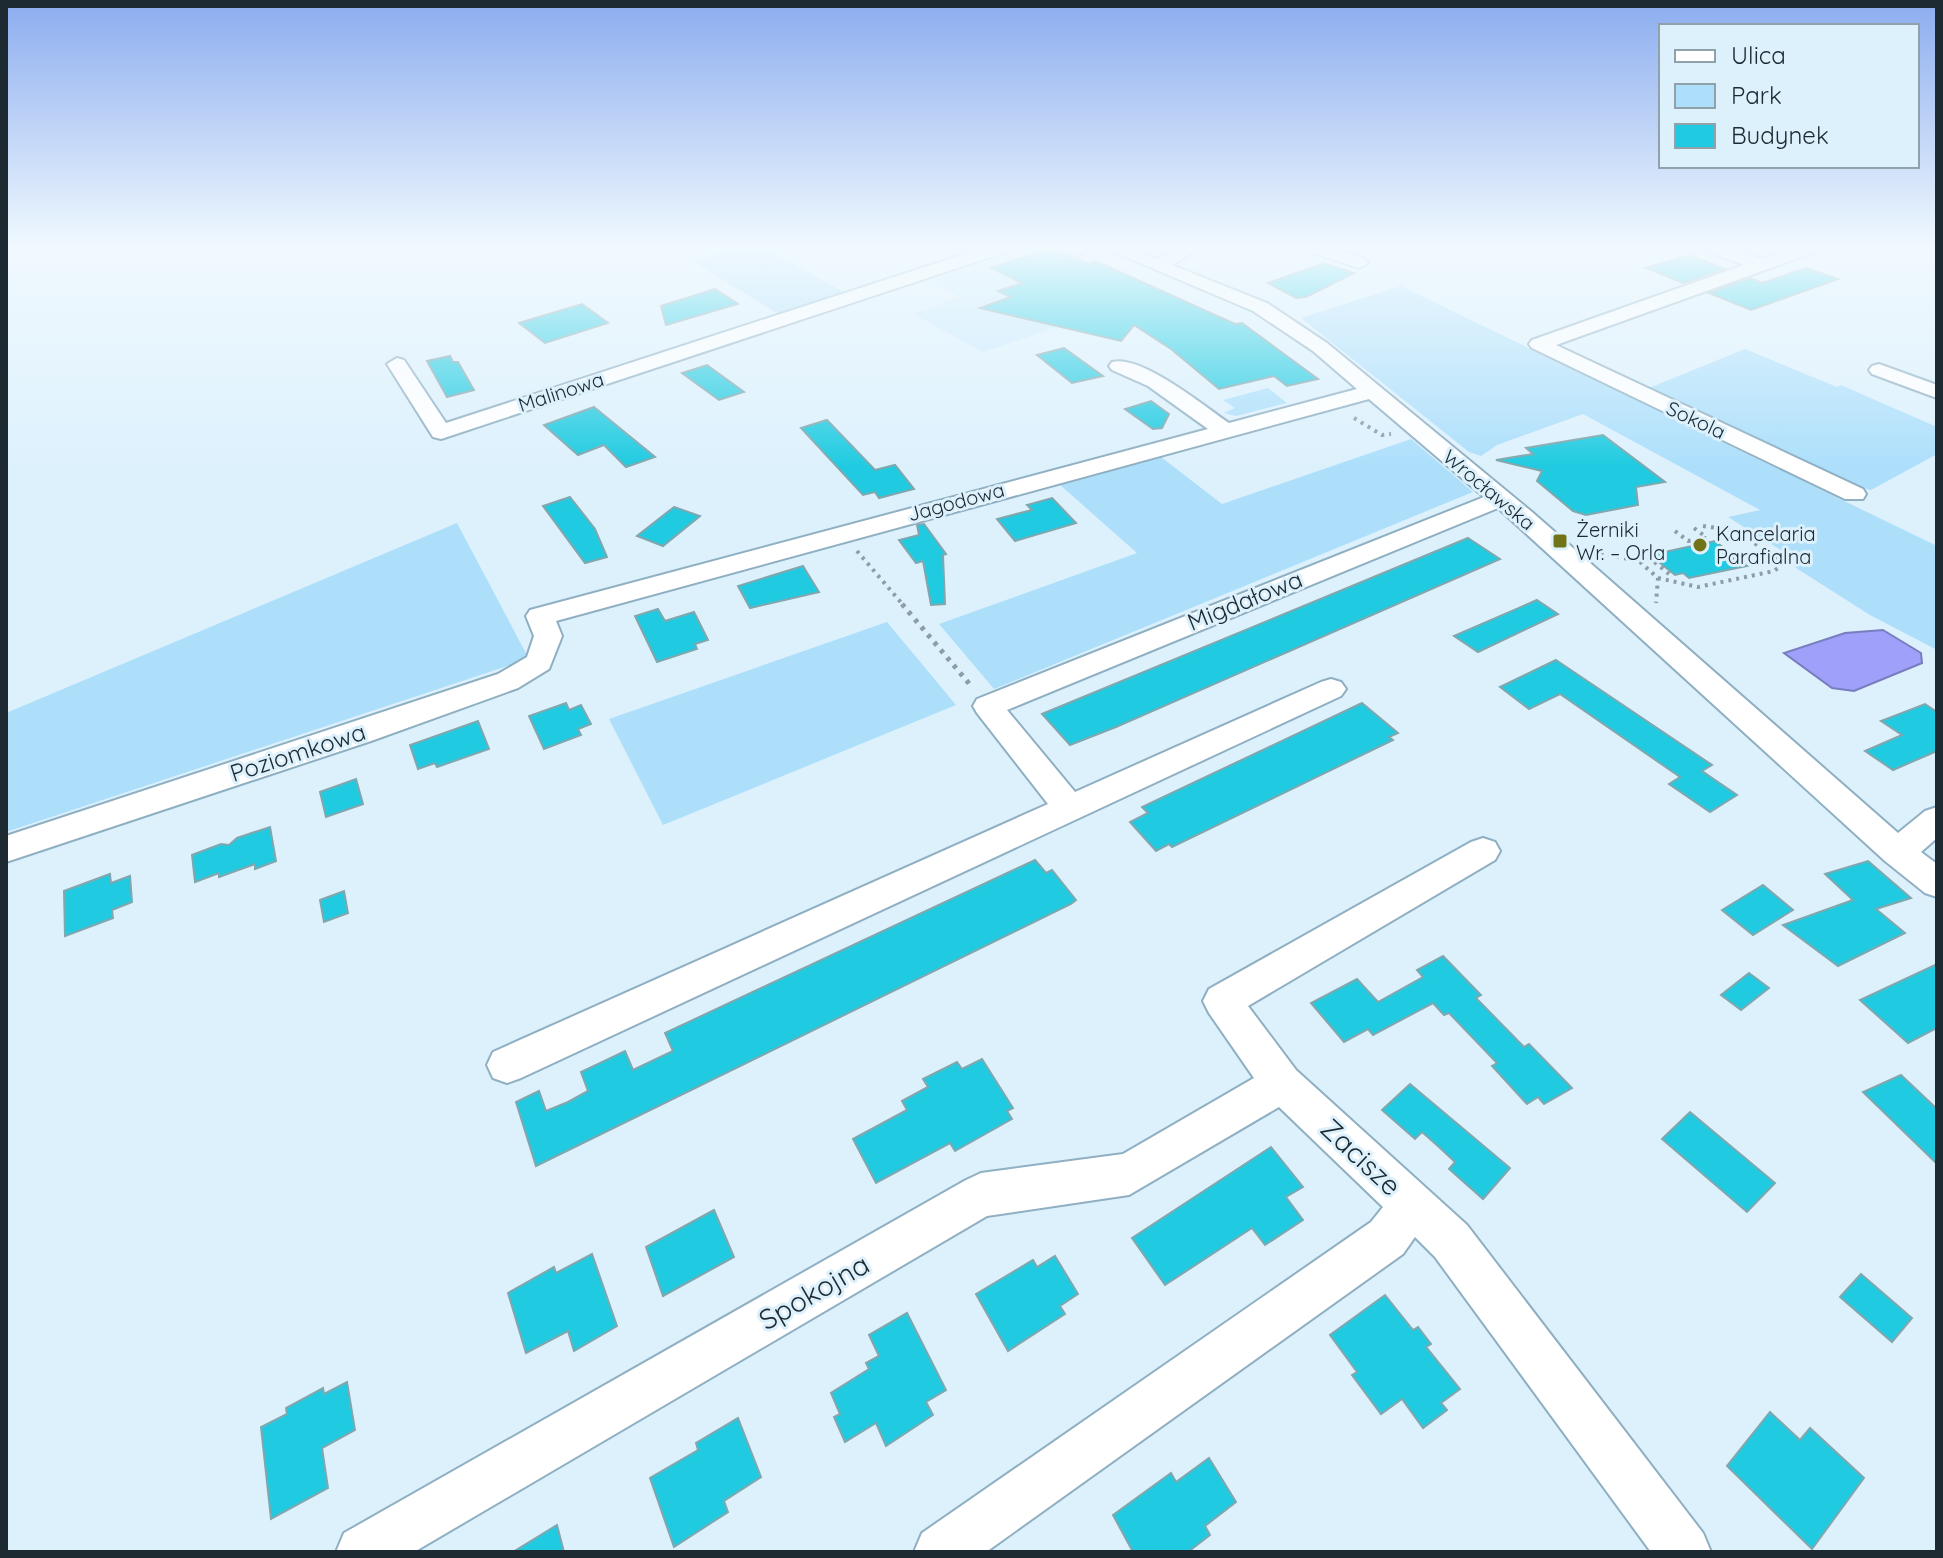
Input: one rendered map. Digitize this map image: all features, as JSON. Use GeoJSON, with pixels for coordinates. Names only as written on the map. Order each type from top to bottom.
{"type":"FeatureCollection","features":[{"type":"Feature","properties":{"kind":"street","name":"Malinowa"},"geometry":{"type":"LineString","coordinates":[[397,364],[441,432],[779,321]]}},
{"type":"Feature","properties":{"kind":"street","name":"Wrocławska"},"geometry":{"type":"LineString","coordinates":[[1284,321],[1502,499],[1897,852],[1937,883]]}},
{"type":"Feature","properties":{"kind":"street","name":"Sokola"},"geometry":{"type":"LineString","coordinates":[[1603,321],[1539,344],[1854,494]]}},
{"type":"Feature","properties":{"kind":"street"},"geometry":{"type":"LineString","coordinates":[[1119,366],[1155,382],[1225,430]]}},
{"type":"Feature","properties":{"kind":"street"},"geometry":{"type":"LineString","coordinates":[[1879,370],[1937,392]]}},
{"type":"Feature","properties":{"kind":"street","name":"Jagodowa"},"geometry":{"type":"LineString","coordinates":[[540,616],[841,532],[1373,391]]}},
{"type":"Feature","properties":{"kind":"street","name":"Migdałowa"},"geometry":{"type":"LineString","coordinates":[[988,706],[1453,516],[1502,499]]}},
{"type":"Feature","properties":{"kind":"street","name":"Poziomkowa"},"geometry":{"type":"LineString","coordinates":[[6,849],[508,681],[539,662],[548,636],[540,616]]}},
{"type":"Feature","properties":{"kind":"street"},"geometry":{"type":"LineString","coordinates":[[507,1065],[1068,806],[1331,689]]}},
{"type":"Feature","properties":{"kind":"street"},"geometry":{"type":"LineString","coordinates":[[988,706],[1068,806]]}},
{"type":"Feature","properties":{"kind":"street"},"geometry":{"type":"LineString","coordinates":[[1897,852],[1937,820]]}},
{"type":"Feature","properties":{"kind":"street","name":"Zacisze"},"geometry":{"type":"LineString","coordinates":[[1483,851],[1222,1001],[1282,1083],[1451,1241],[1684,1552]]}},
{"type":"Feature","properties":{"kind":"street","name":"Spokojna"},"geometry":{"type":"LineString","coordinates":[[363,1552],[981,1195],[1129,1174],[1282,1083]]}},
{"type":"Feature","properties":{"kind":"street"},"geometry":{"type":"LineString","coordinates":[[941,1552],[1387,1238],[1412,1205]]}},
{"type":"Feature","properties":{"kind":"path"},"geometry":{"type":"LineString","coordinates":[[1346,413],[1382,435],[1420,432]]}},
{"type":"Feature","properties":{"kind":"path"},"geometry":{"type":"LineString","coordinates":[[1599,552],[1640,562],[1657,577],[1698,587],[1774,571],[1781,566],[1779,560],[1737,531],[1703,526]]}},
{"type":"Feature","properties":{"kind":"path"},"geometry":{"type":"LineString","coordinates":[[1675,531],[1688,541],[1707,538],[1694,528]]}},
{"type":"Feature","properties":{"kind":"path"},"geometry":{"type":"LineString","coordinates":[[841,532],[988,706]]}},
{"type":"Feature","properties":{"kind":"path"},"geometry":{"type":"LineString","coordinates":[[1640,562],[1651,559],[1669,574],[1657,577]]}},
{"type":"Feature","properties":{"kind":"path"},"geometry":{"type":"LineString","coordinates":[[1647,568],[1660,565]]}},
{"type":"Feature","properties":{"kind":"path"},"geometry":{"type":"LineString","coordinates":[[1655,616],[1657,577]]}},
{"type":"Feature","properties":{"kind":"shaded area"},"geometry":{"type":"Polygon","coordinates":[[[925,321],[1074,321],[983,352],[925,321]]]}},
{"type":"Feature","properties":{"kind":"green space"},"geometry":{"type":"Polygon","coordinates":[[[1304,321],[1473,321],[1937,546],[1937,650],[1870,615],[1796,568],[1789,555],[1728,517],[1760,510],[1583,414],[1497,445],[1481,456],[1469,452],[1304,321]]]}},
{"type":"Feature","properties":{"kind":"green space"},"geometry":{"type":"Polygon","coordinates":[[[1745,349],[1837,387],[1841,385],[1937,427],[1937,454],[1871,490],[1839,482],[1644,390],[1745,349]]]}},
{"type":"Feature","properties":{"kind":"green space"},"geometry":{"type":"Polygon","coordinates":[[[1268,388],[1287,403],[1236,416],[1224,413],[1235,408],[1223,400],[1268,388]]]}},
{"type":"Feature","properties":{"kind":"green space"},"geometry":{"type":"Polygon","coordinates":[[[1411,439],[1473,492],[994,689],[939,624],[1137,553],[1059,484],[1161,457],[1222,504],[1411,439]]]}},
{"type":"Feature","properties":{"kind":"green space"},"geometry":{"type":"Polygon","coordinates":[[[457,523],[529,659],[6,832],[6,713],[457,523]]]}},
{"type":"Feature","properties":{"kind":"green space"},"geometry":{"type":"Polygon","coordinates":[[[887,622],[956,705],[663,825],[609,719],[887,622]]]}},
{"type":"Feature","properties":{"kind":"water"},"geometry":{"type":"Polygon","coordinates":[[[1883,630],[1921,653],[1922,663],[1854,691],[1832,688],[1784,653],[1845,633],[1883,630]]]}},
{"type":"Feature","properties":{"kind":"building"},"geometry":{"type":"Polygon","coordinates":[[[605,321],[608,323],[545,343],[519,323],[605,321]]]}},
{"type":"Feature","properties":{"kind":"building"},"geometry":{"type":"Polygon","coordinates":[[[1034,321],[1242,323],[1318,379],[1287,386],[1274,376],[1219,389],[1171,349],[1134,325],[1121,341],[1034,321]]]}},
{"type":"Feature","properties":{"kind":"building"},"geometry":{"type":"Polygon","coordinates":[[[1064,348],[1103,376],[1072,383],[1037,355],[1064,348]]]}},
{"type":"Feature","properties":{"kind":"building"},"geometry":{"type":"Polygon","coordinates":[[[450,356],[453,362],[458,362],[474,390],[447,397],[427,361],[450,356]]]}},
{"type":"Feature","properties":{"kind":"building"},"geometry":{"type":"Polygon","coordinates":[[[707,365],[744,392],[719,400],[682,373],[707,365]]]}},
{"type":"Feature","properties":{"kind":"building"},"geometry":{"type":"Polygon","coordinates":[[[1151,401],[1169,414],[1162,428],[1153,429],[1125,409],[1151,401]]]}},
{"type":"Feature","properties":{"kind":"building"},"geometry":{"type":"Polygon","coordinates":[[[594,407],[655,457],[626,467],[604,445],[578,455],[544,425],[594,407]]]}},
{"type":"Feature","properties":{"kind":"building"},"geometry":{"type":"Polygon","coordinates":[[[827,420],[875,470],[895,465],[914,489],[879,498],[875,492],[863,495],[801,428],[827,420]]]}},
{"type":"Feature","properties":{"kind":"building"},"geometry":{"type":"Polygon","coordinates":[[[1603,435],[1665,482],[1636,487],[1638,505],[1586,515],[1573,511],[1537,481],[1542,471],[1496,460],[1533,454],[1526,448],[1603,435]]]}},
{"type":"Feature","properties":{"kind":"building"},"geometry":{"type":"Polygon","coordinates":[[[570,497],[595,529],[607,557],[585,563],[543,506],[570,497]]]}},
{"type":"Feature","properties":{"kind":"building"},"geometry":{"type":"Polygon","coordinates":[[[1052,498],[1076,523],[1015,541],[997,519],[1032,510],[1027,505],[1052,498]]]}},
{"type":"Feature","properties":{"kind":"building"},"geometry":{"type":"Polygon","coordinates":[[[674,507],[700,516],[663,546],[637,536],[674,507]]]}},
{"type":"Feature","properties":{"kind":"building"},"geometry":{"type":"Polygon","coordinates":[[[924,524],[946,554],[943,555],[945,604],[931,605],[923,561],[916,563],[899,540],[919,535],[917,525],[924,524]]]}},
{"type":"Feature","properties":{"kind":"building"},"geometry":{"type":"Polygon","coordinates":[[[1468,538],[1500,559],[1116,727],[1070,745],[1042,714],[1468,538]]]}},
{"type":"Feature","properties":{"kind":"building"},"geometry":{"type":"Polygon","coordinates":[[[1715,541],[1747,566],[1689,578],[1683,573],[1675,575],[1650,555],[1715,541]]]}},
{"type":"Feature","properties":{"kind":"building"},"geometry":{"type":"Polygon","coordinates":[[[803,566],[819,592],[750,608],[738,586],[803,566]]]}},
{"type":"Feature","properties":{"kind":"building"},"geometry":{"type":"Polygon","coordinates":[[[1537,600],[1558,614],[1478,652],[1454,636],[1537,600]]]}},
{"type":"Feature","properties":{"kind":"building"},"geometry":{"type":"Polygon","coordinates":[[[658,609],[665,621],[694,612],[708,640],[695,644],[697,649],[657,662],[635,616],[658,609]]]}},
{"type":"Feature","properties":{"kind":"building"},"geometry":{"type":"Polygon","coordinates":[[[1556,660],[1712,765],[1702,771],[1737,795],[1710,812],[1669,784],[1680,777],[1560,694],[1529,709],[1500,687],[1556,660]]]}},
{"type":"Feature","properties":{"kind":"building"},"geometry":{"type":"Polygon","coordinates":[[[566,703],[569,710],[581,705],[591,724],[578,729],[581,735],[544,749],[529,716],[566,703]]]}},
{"type":"Feature","properties":{"kind":"building"},"geometry":{"type":"Polygon","coordinates":[[[1362,703],[1398,733],[1389,737],[1393,740],[1172,847],[1169,844],[1156,851],[1130,822],[1148,813],[1142,807],[1362,703]]]}},
{"type":"Feature","properties":{"kind":"building"},"geometry":{"type":"Polygon","coordinates":[[[1925,704],[1937,712],[1937,751],[1893,770],[1865,751],[1902,735],[1881,721],[1925,704]]]}},
{"type":"Feature","properties":{"kind":"building"},"geometry":{"type":"Polygon","coordinates":[[[478,721],[489,749],[437,767],[435,763],[418,769],[410,745],[478,721]]]}},
{"type":"Feature","properties":{"kind":"building"},"geometry":{"type":"Polygon","coordinates":[[[356,779],[363,804],[326,817],[320,792],[356,779]]]}},
{"type":"Feature","properties":{"kind":"building"},"geometry":{"type":"Polygon","coordinates":[[[270,827],[276,861],[255,869],[255,864],[219,877],[219,873],[195,882],[192,855],[221,844],[229,845],[237,838],[270,827]]]}},
{"type":"Feature","properties":{"kind":"building"},"geometry":{"type":"Polygon","coordinates":[[[1035,860],[1046,873],[1052,870],[1076,900],[536,1166],[516,1102],[539,1091],[546,1111],[568,1102],[588,1091],[581,1072],[625,1051],[633,1070],[673,1051],[665,1033],[1035,860]]]}},
{"type":"Feature","properties":{"kind":"building"},"geometry":{"type":"Polygon","coordinates":[[[1868,861],[1911,898],[1876,909],[1905,933],[1838,966],[1783,925],[1853,900],[1825,874],[1868,861]]]}},
{"type":"Feature","properties":{"kind":"building"},"geometry":{"type":"Polygon","coordinates":[[[110,874],[111,883],[130,876],[132,902],[112,910],[113,918],[65,936],[64,891],[110,874]]]}},
{"type":"Feature","properties":{"kind":"building"},"geometry":{"type":"Polygon","coordinates":[[[1763,885],[1793,910],[1753,935],[1722,910],[1763,885]]]}},
{"type":"Feature","properties":{"kind":"building"},"geometry":{"type":"Polygon","coordinates":[[[344,891],[348,913],[324,922],[320,900],[344,891]]]}},
{"type":"Feature","properties":{"kind":"building"},"geometry":{"type":"Polygon","coordinates":[[[1443,956],[1481,995],[1476,998],[1524,1047],[1529,1044],[1572,1088],[1544,1104],[1538,1097],[1527,1104],[1492,1066],[1497,1063],[1449,1013],[1444,1015],[1433,1003],[1373,1035],[1368,1029],[1344,1042],[1311,1003],[1357,979],[1378,1002],[1423,977],[1417,970],[1443,956]]]}},
{"type":"Feature","properties":{"kind":"building"},"geometry":{"type":"Polygon","coordinates":[[[1937,964],[1937,1028],[1908,1043],[1860,1000],[1937,964]]]}},
{"type":"Feature","properties":{"kind":"building"},"geometry":{"type":"Polygon","coordinates":[[[1749,973],[1769,988],[1741,1010],[1721,995],[1749,973]]]}},
{"type":"Feature","properties":{"kind":"building"},"geometry":{"type":"Polygon","coordinates":[[[982,1059],[1013,1108],[1007,1111],[1012,1119],[955,1151],[950,1143],[876,1183],[853,1139],[907,1110],[902,1101],[928,1087],[923,1079],[957,1062],[962,1069],[982,1059]]]}},
{"type":"Feature","properties":{"kind":"building"},"geometry":{"type":"Polygon","coordinates":[[[1901,1075],[1937,1109],[1937,1164],[1863,1092],[1901,1075]]]}},
{"type":"Feature","properties":{"kind":"building"},"geometry":{"type":"Polygon","coordinates":[[[1410,1084],[1510,1168],[1483,1199],[1449,1169],[1455,1162],[1422,1132],[1415,1139],[1382,1110],[1410,1084]]]}},
{"type":"Feature","properties":{"kind":"building"},"geometry":{"type":"Polygon","coordinates":[[[1690,1112],[1775,1183],[1747,1212],[1662,1139],[1690,1112]]]}},
{"type":"Feature","properties":{"kind":"building"},"geometry":{"type":"Polygon","coordinates":[[[1271,1147],[1303,1187],[1286,1197],[1303,1220],[1265,1245],[1252,1228],[1165,1285],[1132,1238],[1271,1147]]]}},
{"type":"Feature","properties":{"kind":"building"},"geometry":{"type":"Polygon","coordinates":[[[714,1210],[734,1257],[663,1296],[646,1247],[714,1210]]]}},
{"type":"Feature","properties":{"kind":"building"},"geometry":{"type":"Polygon","coordinates":[[[592,1254],[617,1326],[574,1351],[568,1331],[526,1353],[508,1293],[554,1267],[556,1273],[592,1254]]]}},
{"type":"Feature","properties":{"kind":"building"},"geometry":{"type":"Polygon","coordinates":[[[1055,1256],[1078,1294],[1060,1306],[1065,1314],[1008,1351],[976,1294],[1033,1260],[1037,1267],[1055,1256]]]}},
{"type":"Feature","properties":{"kind":"building"},"geometry":{"type":"Polygon","coordinates":[[[1861,1274],[1912,1318],[1892,1342],[1840,1297],[1861,1274]]]}},
{"type":"Feature","properties":{"kind":"building"},"geometry":{"type":"Polygon","coordinates":[[[1385,1295],[1413,1330],[1418,1327],[1431,1344],[1426,1347],[1460,1389],[1441,1403],[1447,1410],[1423,1428],[1402,1399],[1381,1414],[1352,1375],[1357,1372],[1330,1335],[1385,1295]]]}},
{"type":"Feature","properties":{"kind":"building"},"geometry":{"type":"Polygon","coordinates":[[[907,1313],[946,1390],[926,1402],[933,1415],[886,1446],[876,1423],[845,1442],[834,1417],[840,1414],[831,1393],[869,1369],[866,1363],[879,1356],[869,1335],[907,1313]]]}},
{"type":"Feature","properties":{"kind":"building"},"geometry":{"type":"Polygon","coordinates":[[[347,1382],[355,1430],[322,1448],[328,1488],[271,1519],[261,1427],[287,1414],[286,1408],[323,1388],[324,1394],[347,1382]]]}},
{"type":"Feature","properties":{"kind":"building"},"geometry":{"type":"Polygon","coordinates":[[[1770,1412],[1800,1440],[1810,1428],[1864,1478],[1812,1549],[1727,1466],[1770,1412]]]}},
{"type":"Feature","properties":{"kind":"building"},"geometry":{"type":"Polygon","coordinates":[[[738,1418],[761,1477],[724,1501],[728,1512],[674,1547],[650,1478],[698,1450],[696,1443],[738,1418]]]}},
{"type":"Feature","properties":{"kind":"building"},"geometry":{"type":"Polygon","coordinates":[[[1209,1458],[1236,1502],[1205,1526],[1210,1535],[1188,1552],[1133,1552],[1113,1515],[1171,1473],[1176,1482],[1209,1458]]]}},
{"type":"Feature","properties":{"kind":"building"},"geometry":{"type":"Polygon","coordinates":[[[557,1525],[564,1552],[513,1552],[557,1525]]]}},
{"type":"Feature","properties":{"kind":"place","name":"Żerniki Wr. – Orla"},"geometry":{"type":"Point","coordinates":[1560,541]}},
{"type":"Feature","properties":{"kind":"place","name":"Kancelaria Parafialna"},"geometry":{"type":"Point","coordinates":[1700,545]}}]}
